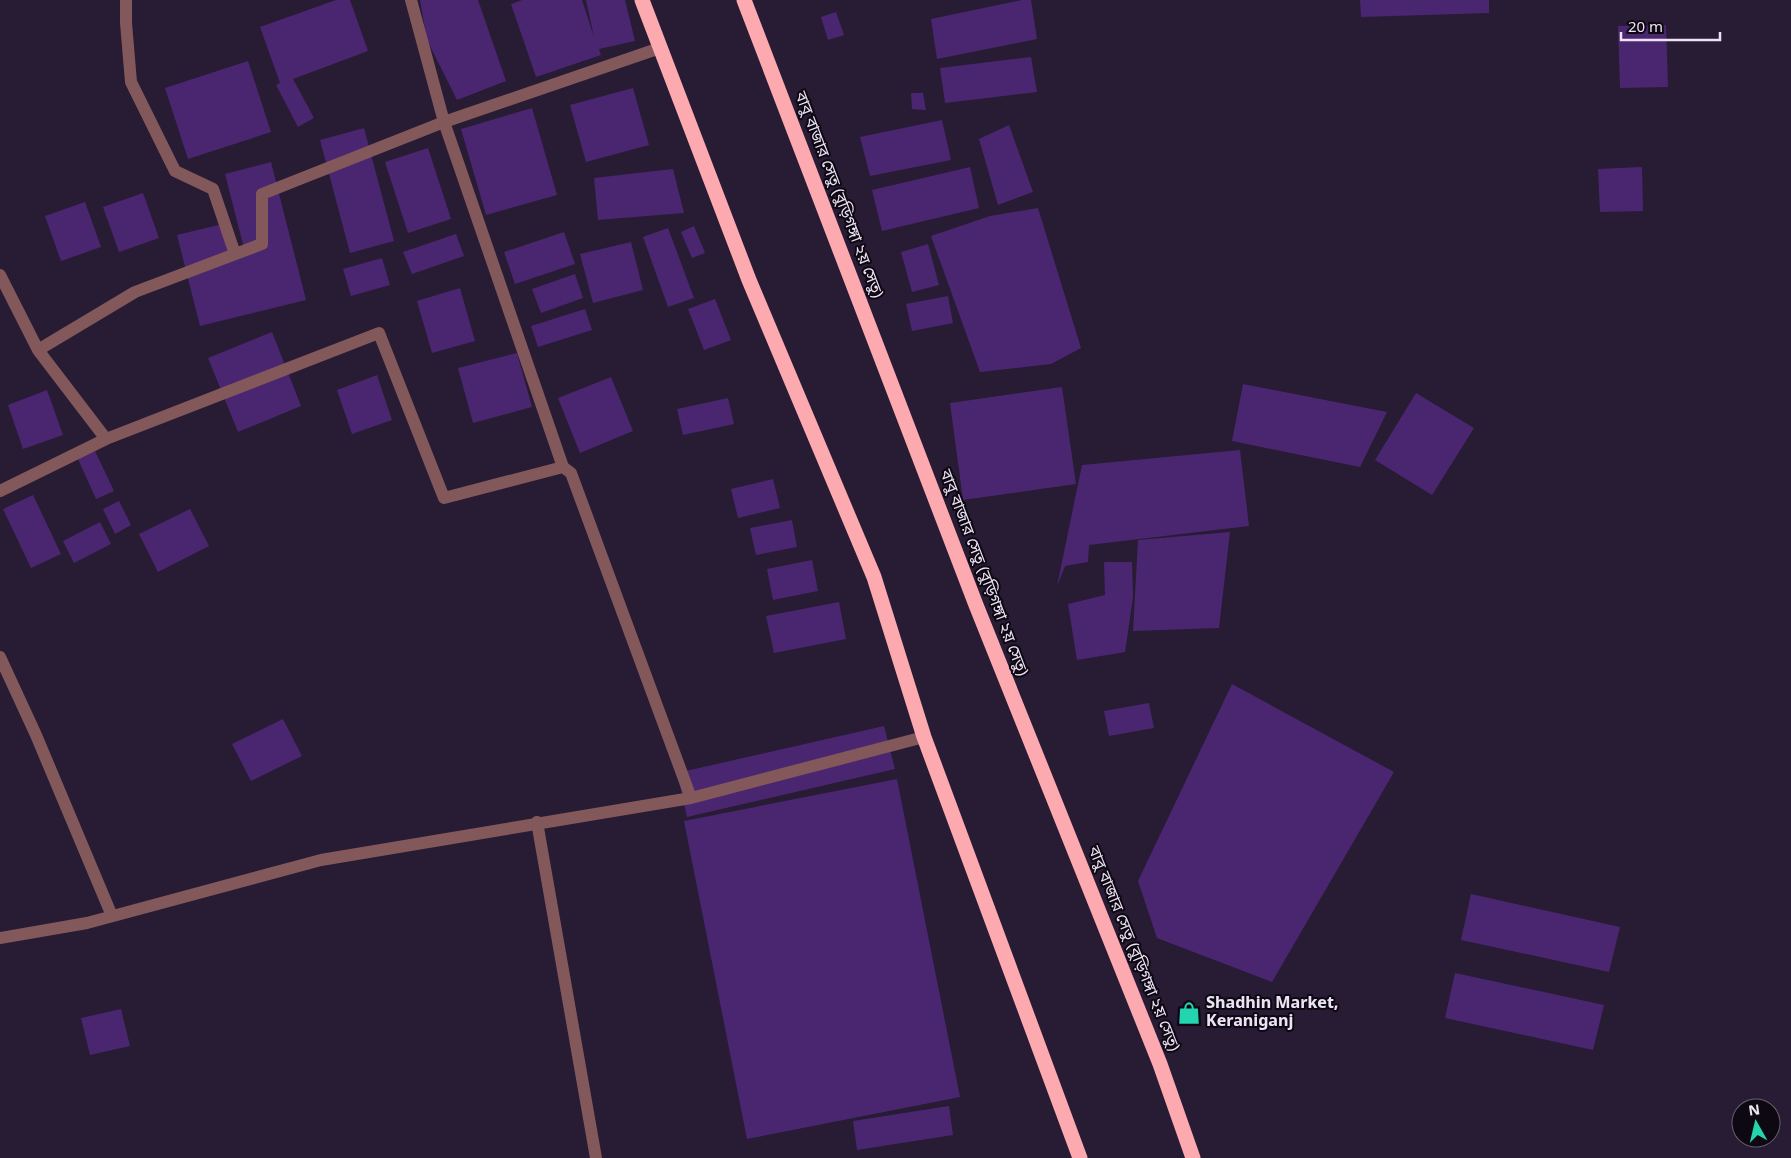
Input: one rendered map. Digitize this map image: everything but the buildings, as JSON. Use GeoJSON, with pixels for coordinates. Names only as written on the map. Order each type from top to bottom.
{"type":"FeatureCollection","features":[{"type":"Feature","properties":{"kind":"highway"},"geometry":{"type":"LineString","coordinates":[[642,0],[749,280],[874,578],[924,737],[1080,1158]]}},
{"type":"Feature","properties":{"kind":"highway","name":"বাবু বাজার সেতু (বুড়িগঙ্গা ২য় সেতু)"},"geometry":{"type":"LineString","coordinates":[[744,0],[976,605],[1160,1064],[1193,1158]]}},
{"type":"Feature","properties":{"kind":"street"},"geometry":{"type":"LineString","coordinates":[[126,0],[131,82],[175,171],[213,189],[235,254]]}},
{"type":"Feature","properties":{"kind":"street"},"geometry":{"type":"LineString","coordinates":[[411,0],[444,122],[563,467],[571,473],[691,798]]}},
{"type":"Feature","properties":{"kind":"street"},"geometry":{"type":"LineString","coordinates":[[38,350],[135,292],[262,244],[262,194],[444,122],[660,48]]}},
{"type":"Feature","properties":{"kind":"street"},"geometry":{"type":"LineString","coordinates":[[0,275],[38,350],[106,439]]}},
{"type":"Feature","properties":{"kind":"street"},"geometry":{"type":"LineString","coordinates":[[0,491],[106,439],[379,333],[444,498],[563,467]]}},
{"type":"Feature","properties":{"kind":"street"},"geometry":{"type":"LineString","coordinates":[[0,657],[36,735],[112,916]]}},
{"type":"Feature","properties":{"kind":"street"},"geometry":{"type":"LineString","coordinates":[[0,938],[87,923],[321,860],[537,822],[691,798],[924,737]]}},
{"type":"Feature","properties":{"kind":"street"},"geometry":{"type":"LineString","coordinates":[[537,822],[596,1158]]}},
{"type":"Feature","properties":{"kind":"place","name":"Shadhin Market, Keraniganj"},"geometry":{"type":"Point","coordinates":[1189,1013]}}]}
